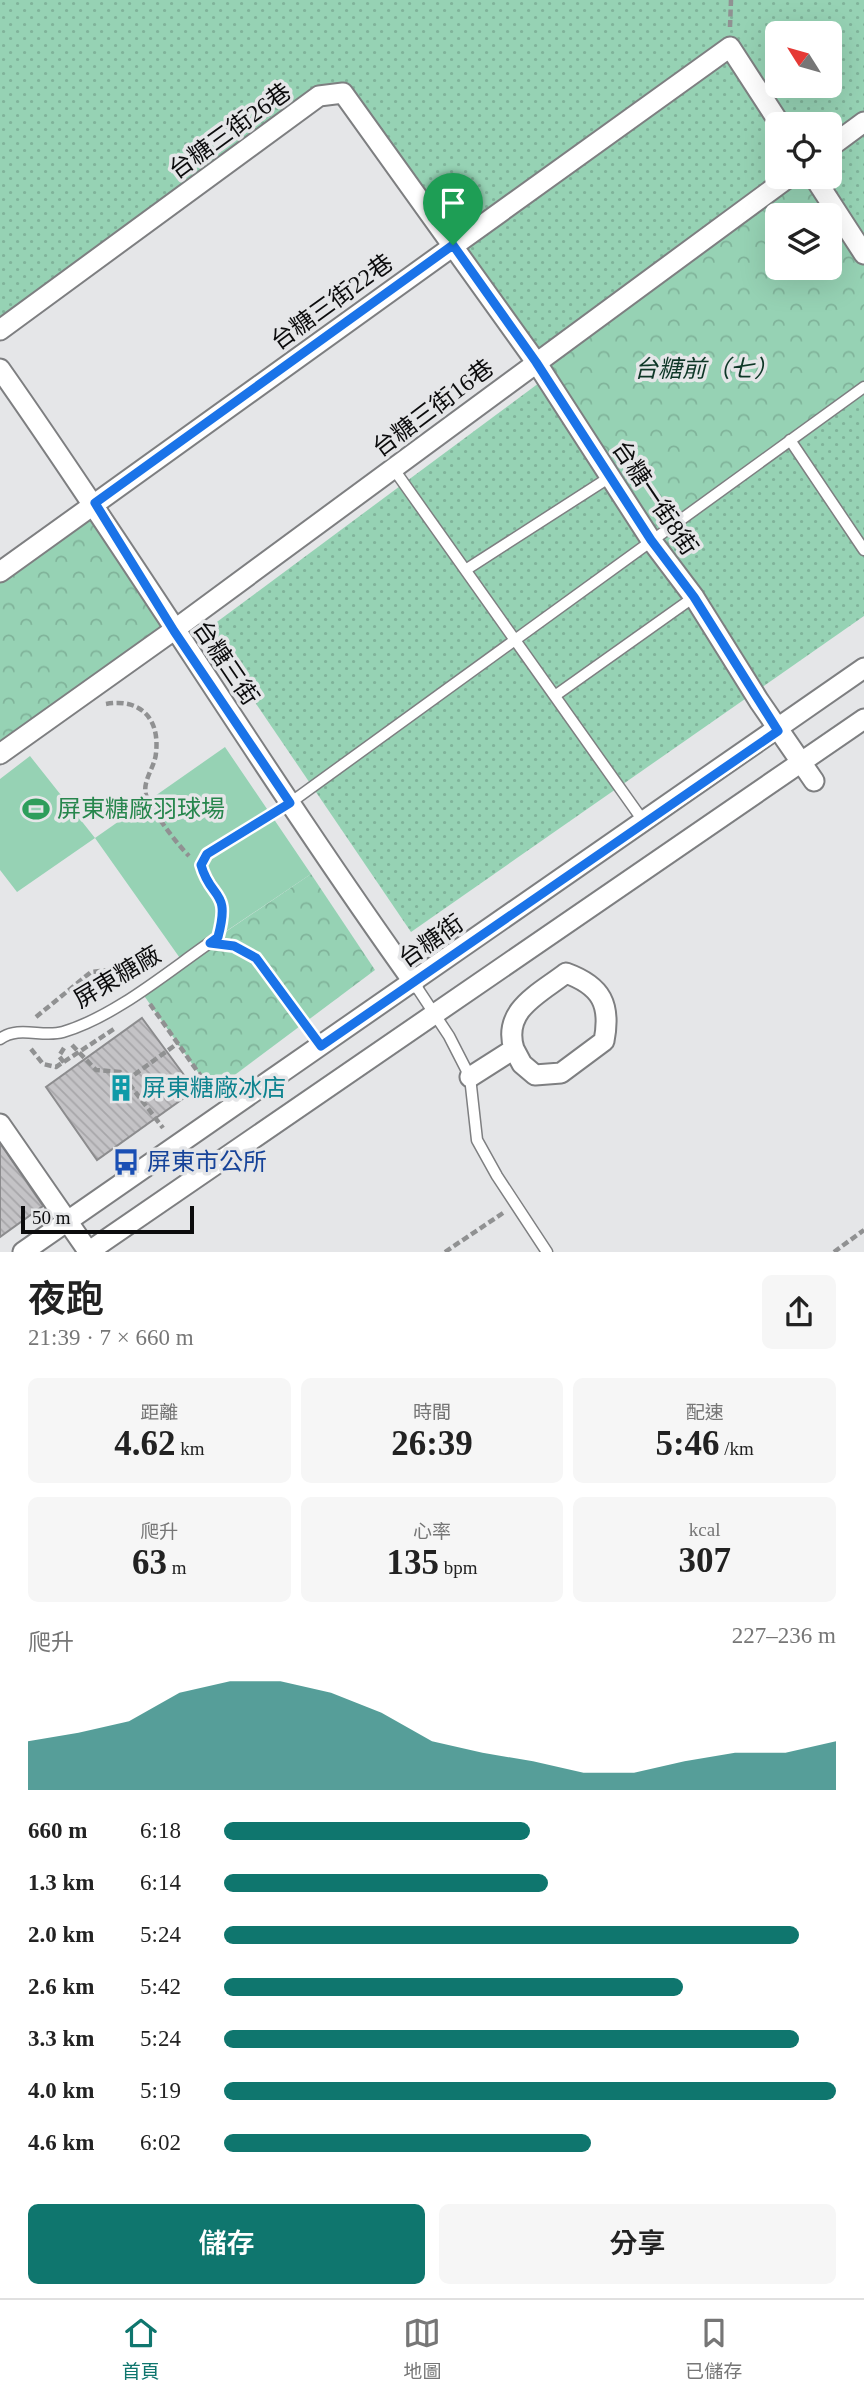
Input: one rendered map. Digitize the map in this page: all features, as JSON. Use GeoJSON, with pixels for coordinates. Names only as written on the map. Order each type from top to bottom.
{"type":"FeatureCollection","features":[{"type":"Feature","properties":{"kind":"street"},"geometry":{"type":"LineString","coordinates":[[730,47],[772,112]]}},
{"type":"Feature","properties":{"kind":"street","name":"台糖三街22巷"},"geometry":{"type":"LineString","coordinates":[[0,572],[730,47]]}},
{"type":"Feature","properties":{"kind":"street","name":"台糖三街26巷"},"geometry":{"type":"LineString","coordinates":[[0,330],[319,96],[343,93],[453,245]]}},
{"type":"Feature","properties":{"kind":"street"},"geometry":{"type":"LineString","coordinates":[[842,138],[864,122]]}},
{"type":"Feature","properties":{"kind":"street","name":"台糖三街16巷"},"geometry":{"type":"LineString","coordinates":[[0,754],[174,631],[773,189]]}},
{"type":"Feature","properties":{"kind":"street"},"geometry":{"type":"LineString","coordinates":[[822,189],[864,254]]}},
{"type":"Feature","properties":{"kind":"street","name":"台糖一街8街"},"geometry":{"type":"LineString","coordinates":[[453,245],[536,362],[651,540],[694,597],[778,731],[814,781]]}},
{"type":"Feature","properties":{"kind":"street","name":"台糖三街"},"geometry":{"type":"LineString","coordinates":[[0,369],[95,503],[174,631],[414,983]]}},
{"type":"Feature","properties":{"kind":"street","name":"台糖街"},"geometry":{"type":"LineString","coordinates":[[23,1251],[778,731],[864,668]]}},
{"type":"Feature","properties":{"kind":"street"},"geometry":{"type":"LineString","coordinates":[[0,1124],[88,1251],[864,719]]}},
{"type":"Feature","properties":{"kind":"street"},"geometry":{"type":"LineString","coordinates":[[566,973],[590,985],[609,1016],[604,1041],[561,1073],[536,1075],[522,1064],[514,1049],[510,1036],[517,1010],[566,973]]}},
{"type":"Feature","properties":{"kind":"street"},"geometry":{"type":"LineString","coordinates":[[470,1077],[514,1049]]}},
{"type":"Feature","properties":{"kind":"lane"},"geometry":{"type":"LineString","coordinates":[[201,865],[207,854],[290,803],[864,387]]}},
{"type":"Feature","properties":{"kind":"lane"},"geometry":{"type":"LineString","coordinates":[[790,440],[864,550]]}},
{"type":"Feature","properties":{"kind":"lane"},"geometry":{"type":"LineString","coordinates":[[393,468],[645,823]]}},
{"type":"Feature","properties":{"kind":"lane"},"geometry":{"type":"LineString","coordinates":[[467,569],[610,477]]}},
{"type":"Feature","properties":{"kind":"lane"},"geometry":{"type":"LineString","coordinates":[[556,695],[694,597]]}},
{"type":"Feature","properties":{"kind":"lane","name":"屏東糖廠"},"geometry":{"type":"LineString","coordinates":[[0,1039],[19,1032],[61,1033],[103,1015],[218,937],[225,912],[218,892],[204,876],[201,865]]}},
{"type":"Feature","properties":{"kind":"lane"},"geometry":{"type":"LineString","coordinates":[[210,943],[234,946],[256,958],[321,1046]]}},
{"type":"Feature","properties":{"kind":"lane"},"geometry":{"type":"LineString","coordinates":[[414,983],[449,1036],[470,1077],[477,1140],[547,1251]]}},
{"type":"Feature","properties":{"kind":"path"},"geometry":{"type":"LineString","coordinates":[[730,47],[731,0]]}},
{"type":"Feature","properties":{"kind":"path"},"geometry":{"type":"LineString","coordinates":[[102,705],[126,701],[143,710],[155,729],[156,754],[147,780],[146,794],[181,849],[201,865]]}},
{"type":"Feature","properties":{"kind":"path"},"geometry":{"type":"LineString","coordinates":[[115,1079],[127,1080],[178,1044]]}},
{"type":"Feature","properties":{"kind":"path"},"geometry":{"type":"LineString","coordinates":[[65,1064],[59,1056],[60,1050],[67,1045],[75,1045],[96,1070],[113,1069],[127,1080],[163,1128]]}},
{"type":"Feature","properties":{"kind":"path"},"geometry":{"type":"LineString","coordinates":[[445,1251],[516,1204]]}},
{"type":"Feature","properties":{"kind":"path"},"geometry":{"type":"LineString","coordinates":[[834,1251],[864,1230]]}},
{"type":"Feature","properties":{"kind":"green space"},"geometry":{"type":"Polygon","coordinates":[[[0,0],[864,0],[864,254],[842,220],[842,203],[831,203],[822,189],[842,189],[842,112],[765,112],[765,186],[536,362],[343,93],[319,96],[0,330],[0,0]]]}},
{"type":"Feature","properties":{"kind":"green space","name":"台糖前（七）"},"geometry":{"type":"Polygon","coordinates":[[[773,189],[822,189],[831,203],[765,203],[765,280],[842,280],[842,220],[864,254],[864,387],[651,540],[536,362],[773,189]]]}},
{"type":"Feature","properties":{"kind":"green space"},"geometry":{"type":"Polygon","coordinates":[[[543,380],[864,391],[864,616],[411,932],[206,630],[543,380]]]}},
{"type":"Feature","properties":{"kind":"green space"},"geometry":{"type":"Polygon","coordinates":[[[95,503],[174,630],[0,754],[0,572],[95,503]]]}},
{"type":"Feature","properties":{"kind":"green space"},"geometry":{"type":"Polygon","coordinates":[[[225,747],[311,874],[182,961],[95,838],[225,747]]]}},
{"type":"Feature","properties":{"kind":"green space","name":"屏東糖廠羽球場"},"geometry":{"type":"Polygon","coordinates":[[[30,756],[95,838],[17,892],[0,870],[0,779],[30,756]]]}},
{"type":"Feature","properties":{"kind":"green space"},"geometry":{"type":"Polygon","coordinates":[[[311,874],[375,970],[212,1092],[140,990],[311,874]]]}},
{"type":"Feature","properties":{"kind":"building","name":"屏東糖廠冰店"},"geometry":{"type":"Polygon","coordinates":[[[142,1018],[195,1090],[97,1160],[46,1087],[142,1018]]]}},
{"type":"Feature","properties":{"kind":"building"},"geometry":{"type":"Polygon","coordinates":[[[0,1143],[43,1206],[0,1237],[0,1143]]]}},
{"type":"Feature","properties":{"kind":"place","name":"屏東糖廠羽球場"},"geometry":{"type":"Point","coordinates":[36,809]}},
{"type":"Feature","properties":{"kind":"place","name":"屏東糖廠冰店"},"geometry":{"type":"Point","coordinates":[121,1088]}},
{"type":"Feature","properties":{"kind":"place","name":"屏東市公所"},"geometry":{"type":"Point","coordinates":[126,1162]}},
{"type":"Feature","properties":{"kind":"route"},"geometry":{"type":"LineString","coordinates":[[453,245],[536,362],[651,540],[694,597],[778,731],[321,1046],[256,958],[234,946],[210,943],[218,937],[225,912],[218,892],[204,876],[201,865],[207,854],[290,803],[174,631],[95,503],[453,245]]}}]}
